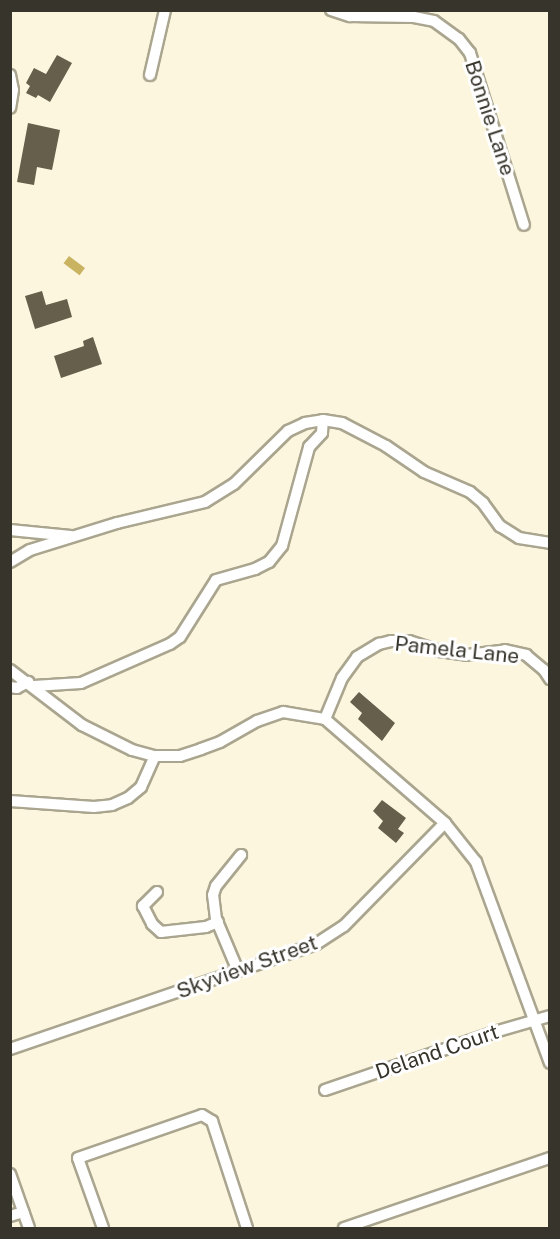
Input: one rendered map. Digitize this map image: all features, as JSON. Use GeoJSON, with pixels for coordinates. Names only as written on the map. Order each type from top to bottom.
{"type":"FeatureCollection","features":[{"type":"Feature","properties":{"kind":"street"},"geometry":{"type":"LineString","coordinates":[[150,75],[165,10]]}},
{"type":"Feature","properties":{"kind":"street","name":"Bonnie Lane"},"geometry":{"type":"LineString","coordinates":[[331,10],[350,16],[414,16],[434,21],[459,39],[470,53],[524,225]]}},
{"type":"Feature","properties":{"kind":"street"},"geometry":{"type":"LineString","coordinates":[[10,75],[13,90],[10,108]]}},
{"type":"Feature","properties":{"kind":"street"},"geometry":{"type":"LineString","coordinates":[[10,687],[17,688],[31,684],[81,683],[170,644],[180,637],[216,580],[255,569],[269,562],[282,546],[309,447],[322,433],[323,420]]}},
{"type":"Feature","properties":{"kind":"street"},"geometry":{"type":"LineString","coordinates":[[10,562],[30,550],[74,536],[205,502],[234,484],[288,431],[305,423],[323,420],[342,423],[386,446],[424,472],[470,492],[483,503],[500,526],[519,538],[549,543]]}},
{"type":"Feature","properties":{"kind":"street"},"geometry":{"type":"LineString","coordinates":[[10,530],[74,536]]}},
{"type":"Feature","properties":{"kind":"street","name":"Pamela Lane"},"geometry":{"type":"LineString","coordinates":[[325,719],[342,678],[357,657],[385,642],[409,641],[439,651],[467,655],[505,650],[526,655],[544,670],[549,679]]}},
{"type":"Feature","properties":{"kind":"street"},"geometry":{"type":"LineString","coordinates":[[10,670],[82,725],[132,750],[155,756],[180,756],[201,749],[220,742],[257,721],[283,712],[325,719],[446,823],[476,862],[485,881],[549,1063]]}},
{"type":"Feature","properties":{"kind":"street"},"geometry":{"type":"LineString","coordinates":[[10,801],[94,807],[112,805],[128,798],[141,787],[155,756]]}},
{"type":"Feature","properties":{"kind":"street","name":"Skyview Street"},"geometry":{"type":"LineString","coordinates":[[10,1049],[316,944],[344,926],[446,823]]}},
{"type":"Feature","properties":{"kind":"street"},"geometry":{"type":"LineString","coordinates":[[238,971],[218,922],[213,895],[216,886],[242,855]]}},
{"type":"Feature","properties":{"kind":"street"},"geometry":{"type":"LineString","coordinates":[[157,892],[143,906],[152,924],[161,932],[206,927],[218,922]]}},
{"type":"Feature","properties":{"kind":"street","name":"Deland Court"},"geometry":{"type":"LineString","coordinates":[[325,1090],[549,1016]]}},
{"type":"Feature","properties":{"kind":"street"},"geometry":{"type":"LineString","coordinates":[[103,1228],[78,1158],[202,1115],[212,1121],[247,1228]]}},
{"type":"Feature","properties":{"kind":"street"},"geometry":{"type":"LineString","coordinates":[[344,1228],[549,1158]]}},
{"type":"Feature","properties":{"kind":"street"},"geometry":{"type":"LineString","coordinates":[[10,1174],[29,1228]]}},
{"type":"Feature","properties":{"kind":"street"},"geometry":{"type":"LineString","coordinates":[[10,1216],[24,1212]]}},
{"type":"Feature","properties":{"kind":"shaded area"},"geometry":{"type":"Polygon","coordinates":[[[69,256],[85,268],[80,275],[64,263],[69,256]]]}},
{"type":"Feature","properties":{"kind":"building"},"geometry":{"type":"Polygon","coordinates":[[[57,55],[72,63],[50,102],[38,95],[36,98],[26,93],[30,86],[26,83],[34,68],[46,74],[57,55]]]}},
{"type":"Feature","properties":{"kind":"building"},"geometry":{"type":"Polygon","coordinates":[[[28,123],[60,130],[52,170],[37,167],[34,185],[17,182],[28,123]]]}},
{"type":"Feature","properties":{"kind":"building"},"geometry":{"type":"Polygon","coordinates":[[[42,291],[46,305],[67,299],[72,317],[35,329],[25,296],[42,291]]]}},
{"type":"Feature","properties":{"kind":"building"},"geometry":{"type":"Polygon","coordinates":[[[93,337],[102,364],[61,378],[54,356],[84,346],[83,341],[93,337]]]}},
{"type":"Feature","properties":{"kind":"building"},"geometry":{"type":"Polygon","coordinates":[[[359,692],[395,723],[382,741],[358,719],[362,713],[350,702],[359,692]]]}},
{"type":"Feature","properties":{"kind":"building"},"geometry":{"type":"Polygon","coordinates":[[[382,800],[406,818],[398,829],[404,833],[396,843],[378,828],[383,821],[373,811],[382,800]]]}}]}
